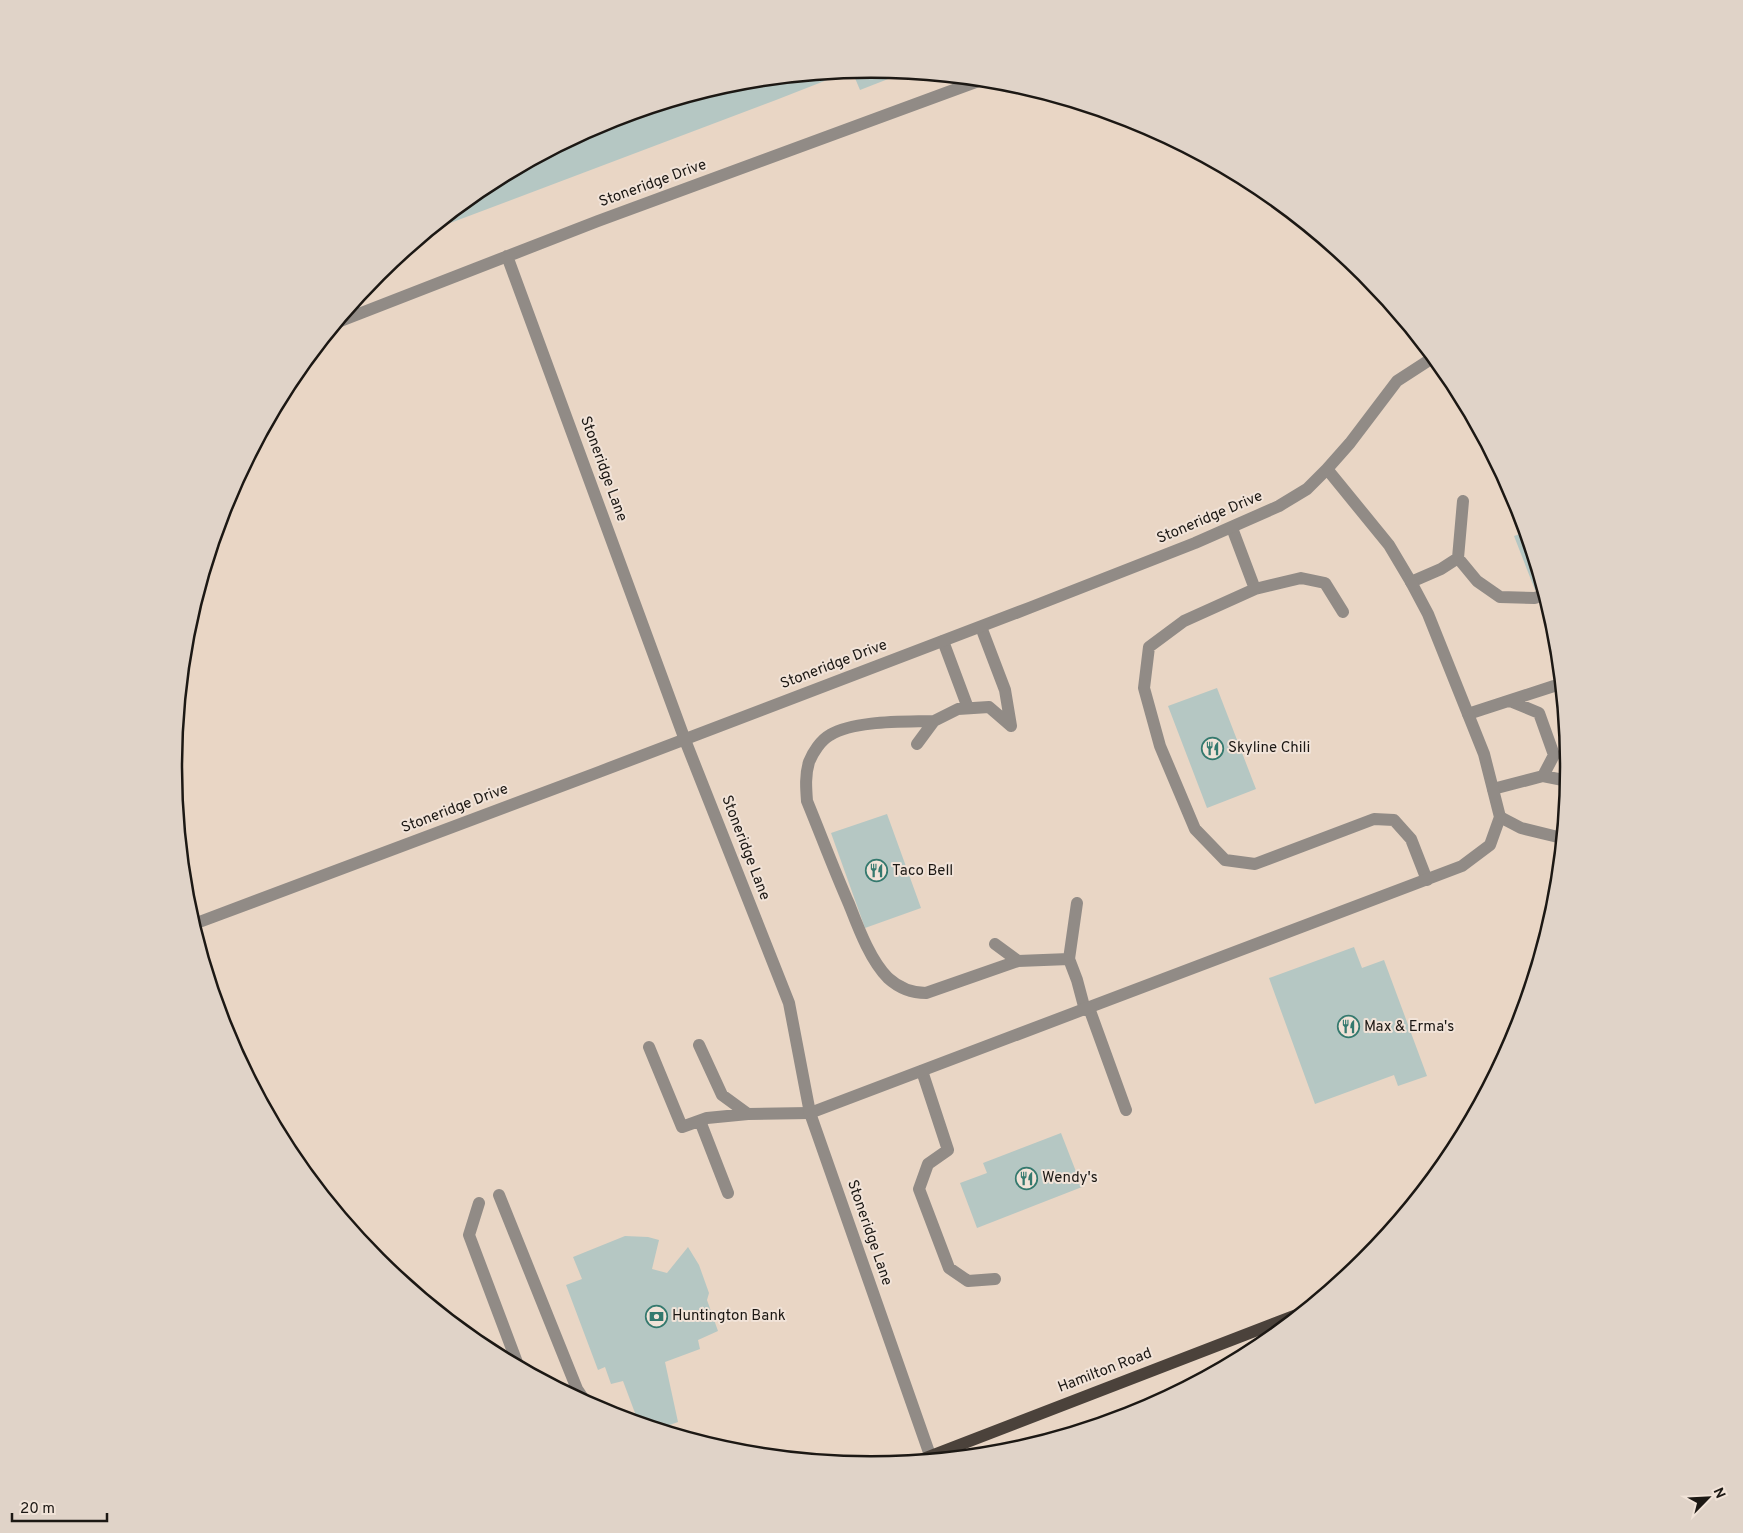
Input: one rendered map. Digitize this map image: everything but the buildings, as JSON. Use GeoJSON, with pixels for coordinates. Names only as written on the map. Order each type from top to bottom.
{"type":"FeatureCollection","features":[{"type":"Feature","properties":{"kind":"main road","name":"Hamilton Road"},"geometry":{"type":"LineString","coordinates":[[945,1451],[1278,1322]]}},
{"type":"Feature","properties":{"kind":"street","name":"Stoneridge Drive"},"geometry":{"type":"LineString","coordinates":[[348,318],[507,256],[969,84]]}},
{"type":"Feature","properties":{"kind":"street","name":"Stoneridge Lane"},"geometry":{"type":"LineString","coordinates":[[507,256],[685,740],[789,1003],[810,1113],[926,1453]]}},
{"type":"Feature","properties":{"kind":"street","name":"Stoneridge Drive"},"geometry":{"type":"LineString","coordinates":[[201,922],[685,740],[981,627],[1232,528],[1279,506],[1307,490],[1350,443],[1397,381],[1428,361]]}},
{"type":"Feature","properties":{"kind":"street"},"geometry":{"type":"LineString","coordinates":[[649,1047],[682,1127],[707,1118],[748,1114],[810,1113],[1427,880],[1462,866],[1490,846],[1500,817],[1484,754],[1428,614],[1389,546],[1327,469]]}},
{"type":"Feature","properties":{"kind":"street"},"geometry":{"type":"LineString","coordinates":[[1463,501],[1458,558],[1476,581],[1500,597],[1535,598],[1539,596]]}},
{"type":"Feature","properties":{"kind":"street"},"geometry":{"type":"LineString","coordinates":[[1232,528],[1250,592]]}},
{"type":"Feature","properties":{"kind":"street"},"geometry":{"type":"LineString","coordinates":[[1411,582],[1441,569],[1458,558]]}},
{"type":"Feature","properties":{"kind":"street"},"geometry":{"type":"LineString","coordinates":[[1342,612],[1325,583],[1301,578],[1250,592],[1184,621],[1148,647],[1144,688],[1160,746],[1194,829],[1225,860],[1255,864],[1374,819],[1394,820],[1411,839],[1427,880]]}},
{"type":"Feature","properties":{"kind":"street"},"geometry":{"type":"LineString","coordinates":[[981,627],[1005,690],[1011,726],[989,707],[968,708],[958,709],[934,721],[872,724],[830,735],[818,747],[809,763],[806,782],[807,801],[861,933],[880,968],[888,978],[899,986],[914,993],[926,993],[1018,961],[1069,959]]}},
{"type":"Feature","properties":{"kind":"street"},"geometry":{"type":"LineString","coordinates":[[943,641],[968,708]]}},
{"type":"Feature","properties":{"kind":"street"},"geometry":{"type":"LineString","coordinates":[[1468,714],[1554,686]]}},
{"type":"Feature","properties":{"kind":"street"},"geometry":{"type":"LineString","coordinates":[[1510,701],[1539,712],[1554,755],[1543,776]]}},
{"type":"Feature","properties":{"kind":"street"},"geometry":{"type":"LineString","coordinates":[[917,744],[934,721]]}},
{"type":"Feature","properties":{"kind":"street"},"geometry":{"type":"LineString","coordinates":[[1492,789],[1543,776],[1560,780]]}},
{"type":"Feature","properties":{"kind":"street"},"geometry":{"type":"LineString","coordinates":[[1500,817],[1521,828],[1557,837]]}},
{"type":"Feature","properties":{"kind":"street"},"geometry":{"type":"LineString","coordinates":[[1077,904],[1069,959],[1126,1110]]}},
{"type":"Feature","properties":{"kind":"street"},"geometry":{"type":"LineString","coordinates":[[995,944],[1018,961]]}},
{"type":"Feature","properties":{"kind":"street"},"geometry":{"type":"LineString","coordinates":[[699,1045],[722,1095],[748,1114]]}},
{"type":"Feature","properties":{"kind":"street"},"geometry":{"type":"LineString","coordinates":[[922,1071],[948,1150],[928,1164],[919,1189],[949,1268],[968,1282],[995,1279]]}},
{"type":"Feature","properties":{"kind":"street"},"geometry":{"type":"LineString","coordinates":[[700,1121],[728,1193]]}},
{"type":"Feature","properties":{"kind":"street"},"geometry":{"type":"LineString","coordinates":[[500,1195],[577,1389]]}},
{"type":"Feature","properties":{"kind":"street"},"geometry":{"type":"LineString","coordinates":[[479,1203],[469,1235],[514,1355]]}},
{"type":"Feature","properties":{"kind":"shaded area"},"geometry":{"type":"Polygon","coordinates":[[[826,79],[917,79],[961,83],[1050,101],[1093,114],[1135,130],[1216,170],[1291,220],[1326,248],[1390,312],[1418,347],[1468,422],[1489,462],[1508,503],[1524,545],[1537,588],[1555,677],[1559,721],[1559,812],[1555,856],[1537,945],[1524,988],[1508,1030],[1468,1111],[1418,1186],[1390,1221],[1326,1285],[1291,1313],[1216,1363],[1176,1384],[1135,1403],[1093,1419],[1050,1432],[961,1450],[917,1454],[872,1456],[782,1450],[693,1432],[650,1419],[608,1403],[527,1363],[452,1313],[417,1285],[353,1221],[325,1186],[275,1111],[254,1071],[235,1030],[219,988],[206,945],[188,856],[184,812],[182,766],[188,677],[206,588],[219,545],[235,503],[275,422],[325,347],[353,312],[417,248],[452,220],[527,170],[567,149],[608,130],[650,114],[693,101],[782,83],[826,79]]]}},
{"type":"Feature","properties":{"kind":"place","name":"Skyline Chili"},"geometry":{"type":"Point","coordinates":[1212,748]}},
{"type":"Feature","properties":{"kind":"place","name":"Taco Bell"},"geometry":{"type":"Point","coordinates":[876,871]}},
{"type":"Feature","properties":{"kind":"place","name":"Max & Erma's"},"geometry":{"type":"Point","coordinates":[1348,1027]}},
{"type":"Feature","properties":{"kind":"place","name":"Wendy's"},"geometry":{"type":"Point","coordinates":[1026,1178]}},
{"type":"Feature","properties":{"kind":"place","name":"Huntington Bank"},"geometry":{"type":"Point","coordinates":[656,1316]}}]}
